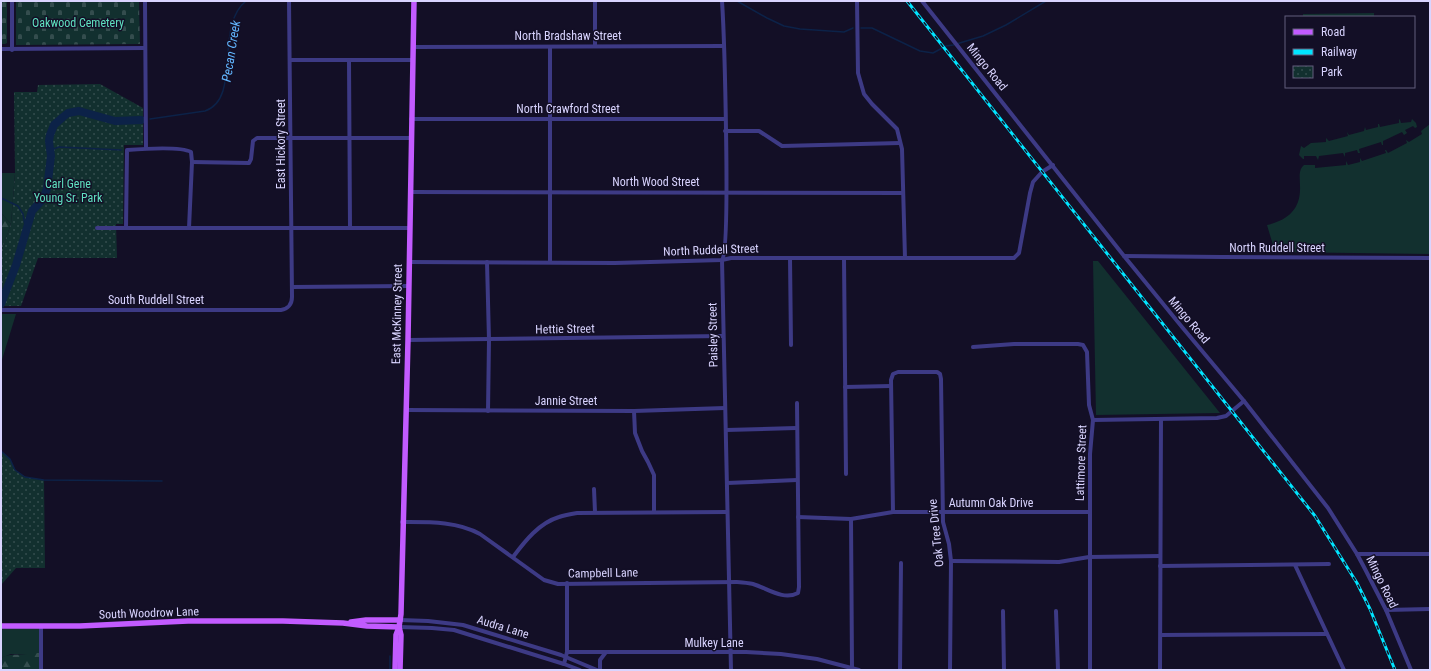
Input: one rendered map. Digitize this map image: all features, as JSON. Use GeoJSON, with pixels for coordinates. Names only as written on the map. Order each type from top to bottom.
{"type":"FeatureCollection","features":[{"type":"Feature","properties":{"kind":"main road","name":"East McKinney Street"},"geometry":{"type":"LineString","coordinates":[[395,670],[396,635],[400,620],[408,340],[414,1]]}},
{"type":"Feature","properties":{"kind":"main road"},"geometry":{"type":"LineString","coordinates":[[343,623],[366,620],[400,620]]}},
{"type":"Feature","properties":{"kind":"main road","name":"South Woodrow Lane"},"geometry":{"type":"LineString","coordinates":[[1,626],[98,626],[188,621],[343,623]]}},
{"type":"Feature","properties":{"kind":"main road"},"geometry":{"type":"LineString","coordinates":[[343,623],[367,626],[399,627]]}},
{"type":"Feature","properties":{"kind":"main road","name":"East McKinney Street"},"geometry":{"type":"LineString","coordinates":[[399,627],[401,635],[400,670]]}},
{"type":"Feature","properties":{"kind":"street"},"geometry":{"type":"LineString","coordinates":[[12,1],[12,50]]}},
{"type":"Feature","properties":{"kind":"street"},"geometry":{"type":"LineString","coordinates":[[145,1],[146,148]]}},
{"type":"Feature","properties":{"kind":"street","name":"East Hickory Street"},"geometry":{"type":"LineString","coordinates":[[289,1],[292,287]]}},
{"type":"Feature","properties":{"kind":"street"},"geometry":{"type":"LineString","coordinates":[[595,1],[595,46]]}},
{"type":"Feature","properties":{"kind":"street","name":"Paisley Street"},"geometry":{"type":"LineString","coordinates":[[722,1],[726,192],[725,247],[724,258],[722,260],[723,336],[731,670]]}},
{"type":"Feature","properties":{"kind":"street"},"geometry":{"type":"LineString","coordinates":[[856,1],[858,73],[864,94],[897,129],[900,143],[905,258]]}},
{"type":"Feature","properties":{"kind":"street","name":"Mingo Road"},"geometry":{"type":"LineString","coordinates":[[922,1],[1053,164],[1124,256],[1244,401],[1328,508],[1357,554],[1386,610],[1411,670]]}},
{"type":"Feature","properties":{"kind":"street","name":"North Bradshaw Street"},"geometry":{"type":"LineString","coordinates":[[413,47],[724,46]]}},
{"type":"Feature","properties":{"kind":"street"},"geometry":{"type":"LineString","coordinates":[[550,47],[550,262]]}},
{"type":"Feature","properties":{"kind":"street"},"geometry":{"type":"LineString","coordinates":[[1,49],[145,48]]}},
{"type":"Feature","properties":{"kind":"street"},"geometry":{"type":"LineString","coordinates":[[290,60],[413,60]]}},
{"type":"Feature","properties":{"kind":"street"},"geometry":{"type":"LineString","coordinates":[[349,61],[350,228]]}},
{"type":"Feature","properties":{"kind":"street","name":"North Crawford Street"},"geometry":{"type":"LineString","coordinates":[[411,119],[725,119]]}},
{"type":"Feature","properties":{"kind":"street"},"geometry":{"type":"LineString","coordinates":[[725,131],[759,131],[782,146],[900,143]]}},
{"type":"Feature","properties":{"kind":"street"},"geometry":{"type":"LineString","coordinates":[[192,162],[249,163],[251,159],[253,141],[257,138],[411,138]]}},
{"type":"Feature","properties":{"kind":"street"},"geometry":{"type":"LineString","coordinates":[[126,228],[127,150],[146,148],[187,150],[191,152],[192,162],[189,228]]}},
{"type":"Feature","properties":{"kind":"street","name":"North Ruddell Street"},"geometry":{"type":"LineString","coordinates":[[409,262],[615,263],[722,260],[731,258],[1014,258],[1019,253],[1033,182],[1042,172],[1053,164]]}},
{"type":"Feature","properties":{"kind":"street","name":"North Wood Street"},"geometry":{"type":"LineString","coordinates":[[410,192],[902,193]]}},
{"type":"Feature","properties":{"kind":"street"},"geometry":{"type":"LineString","coordinates":[[97,228],[410,228]]}},
{"type":"Feature","properties":{"kind":"street","name":"North Ruddell Street"},"geometry":{"type":"LineString","coordinates":[[1124,256],[1236,258],[1430,258]]}},
{"type":"Feature","properties":{"kind":"street"},"geometry":{"type":"LineString","coordinates":[[790,258],[791,345]]}},
{"type":"Feature","properties":{"kind":"street"},"geometry":{"type":"LineString","coordinates":[[844,258],[846,474]]}},
{"type":"Feature","properties":{"kind":"street"},"geometry":{"type":"LineString","coordinates":[[486,262],[489,340],[488,411]]}},
{"type":"Feature","properties":{"kind":"street"},"geometry":{"type":"LineString","coordinates":[[292,287],[408,286]]}},
{"type":"Feature","properties":{"kind":"street","name":"South Ruddell Street"},"geometry":{"type":"LineString","coordinates":[[1,310],[281,310],[292,301],[292,287]]}},
{"type":"Feature","properties":{"kind":"street","name":"Hettie Street"},"geometry":{"type":"LineString","coordinates":[[408,340],[723,336]]}},
{"type":"Feature","properties":{"kind":"street","name":"Lattimore Street"},"geometry":{"type":"LineString","coordinates":[[973,347],[1014,344],[1078,344],[1083,345],[1087,352],[1089,405],[1093,420],[1090,454],[1089,512],[1090,670]]}},
{"type":"Feature","properties":{"kind":"street","name":"Oak Tree Drive"},"geometry":{"type":"LineString","coordinates":[[891,386],[893,374],[898,372],[937,372],[940,374],[942,513],[949,544],[950,561],[950,670]]}},
{"type":"Feature","properties":{"kind":"street"},"geometry":{"type":"LineString","coordinates":[[845,387],[891,386],[893,512]]}},
{"type":"Feature","properties":{"kind":"street"},"geometry":{"type":"LineString","coordinates":[[1093,420],[1217,418],[1226,416],[1244,401]]}},
{"type":"Feature","properties":{"kind":"street"},"geometry":{"type":"LineString","coordinates":[[796,403],[798,517]]}},
{"type":"Feature","properties":{"kind":"street","name":"Jannie Street"},"geometry":{"type":"LineString","coordinates":[[406,410],[634,411],[725,408]]}},
{"type":"Feature","properties":{"kind":"street"},"geometry":{"type":"LineString","coordinates":[[634,411],[635,433],[654,475],[654,512]]}},
{"type":"Feature","properties":{"kind":"street"},"geometry":{"type":"LineString","coordinates":[[1160,419],[1160,670]]}},
{"type":"Feature","properties":{"kind":"street"},"geometry":{"type":"LineString","coordinates":[[726,430],[796,428]]}},
{"type":"Feature","properties":{"kind":"street"},"geometry":{"type":"LineString","coordinates":[[727,483],[797,480]]}},
{"type":"Feature","properties":{"kind":"street"},"geometry":{"type":"LineString","coordinates":[[594,489],[594,512]]}},
{"type":"Feature","properties":{"kind":"street"},"geometry":{"type":"LineString","coordinates":[[513,557],[527,539],[539,528],[558,517],[577,513],[727,512]]}},
{"type":"Feature","properties":{"kind":"street","name":"Autumn Oak Drive"},"geometry":{"type":"LineString","coordinates":[[798,517],[851,519],[893,512],[1089,512]]}},
{"type":"Feature","properties":{"kind":"street","name":"Campbell Lane"},"geometry":{"type":"LineString","coordinates":[[402,522],[462,525],[480,534],[544,580],[558,584],[744,582],[781,595],[789,596],[798,593],[799,587],[798,517]]}},
{"type":"Feature","properties":{"kind":"street"},"geometry":{"type":"LineString","coordinates":[[851,519],[852,668]]}},
{"type":"Feature","properties":{"kind":"street"},"geometry":{"type":"LineString","coordinates":[[1357,554],[1430,554]]}},
{"type":"Feature","properties":{"kind":"street"},"geometry":{"type":"LineString","coordinates":[[950,561],[1059,562],[1090,557],[1160,556]]}},
{"type":"Feature","properties":{"kind":"street"},"geometry":{"type":"LineString","coordinates":[[900,670],[901,563]]}},
{"type":"Feature","properties":{"kind":"street"},"geometry":{"type":"LineString","coordinates":[[1160,566],[1329,564]]}},
{"type":"Feature","properties":{"kind":"street"},"geometry":{"type":"LineString","coordinates":[[1295,565],[1344,670]]}},
{"type":"Feature","properties":{"kind":"street"},"geometry":{"type":"LineString","coordinates":[[564,664],[568,652],[567,584]]}},
{"type":"Feature","properties":{"kind":"street"},"geometry":{"type":"LineString","coordinates":[[1386,610],[1430,609]]}},
{"type":"Feature","properties":{"kind":"street"},"geometry":{"type":"LineString","coordinates":[[1003,611],[1004,670]]}},
{"type":"Feature","properties":{"kind":"street"},"geometry":{"type":"LineString","coordinates":[[1056,611],[1058,670]]}},
{"type":"Feature","properties":{"kind":"street","name":"Audra Lane"},"geometry":{"type":"LineString","coordinates":[[400,620],[428,620],[462,625],[567,657],[597,670]]}},
{"type":"Feature","properties":{"kind":"street"},"geometry":{"type":"LineString","coordinates":[[41,626],[41,670]]}},
{"type":"Feature","properties":{"kind":"street","name":"Audra Lane"},"geometry":{"type":"LineString","coordinates":[[399,627],[446,629],[483,639],[580,670]]}},
{"type":"Feature","properties":{"kind":"street"},"geometry":{"type":"LineString","coordinates":[[483,639],[485,633]]}},
{"type":"Feature","properties":{"kind":"street"},"geometry":{"type":"LineString","coordinates":[[1161,635],[1327,634]]}},
{"type":"Feature","properties":{"kind":"street","name":"Mulkey Lane"},"geometry":{"type":"LineString","coordinates":[[568,652],[774,654],[817,659],[859,670]]}},
{"type":"Feature","properties":{"kind":"street"},"geometry":{"type":"LineString","coordinates":[[600,670],[600,660],[606,652]]}},
{"type":"Feature","properties":{"kind":"green space","name":"Oakwood Cemetery"},"geometry":{"type":"Polygon","coordinates":[[[1,1],[7,1],[7,43],[5,44],[1,44],[1,1]]]}},
{"type":"Feature","properties":{"kind":"green space","name":"Oakwood Cemetery"},"geometry":{"type":"Polygon","coordinates":[[[16,1],[139,1],[140,44],[16,45],[16,1]]]}},
{"type":"Feature","properties":{"kind":"green space"},"geometry":{"type":"Polygon","coordinates":[[[1374,13],[1374,16],[1303,16],[1303,14],[1374,13]]]}},
{"type":"Feature","properties":{"kind":"green space","name":"Carl Gene Young Sr. Park"},"geometry":{"type":"Polygon","coordinates":[[[100,84],[143,108],[143,145],[124,145],[123,224],[116,224],[117,258],[38,258],[21,306],[1,306],[1,252],[11,224],[15,173],[14,92],[37,92],[38,85],[100,84]]]}},
{"type":"Feature","properties":{"kind":"green space"},"geometry":{"type":"Polygon","coordinates":[[[1399,119],[1401,123],[1411,122],[1412,119],[1416,123],[1417,127],[1415,128],[1413,126],[1405,130],[1407,133],[1404,135],[1402,132],[1383,141],[1383,145],[1381,142],[1359,149],[1360,153],[1358,153],[1357,150],[1345,153],[1345,157],[1343,153],[1319,156],[1318,160],[1316,156],[1304,156],[1303,159],[1299,155],[1301,146],[1304,148],[1311,143],[1326,142],[1326,138],[1329,141],[1348,136],[1347,132],[1349,135],[1364,131],[1365,127],[1366,130],[1378,127],[1378,124],[1380,127],[1399,123],[1399,119]]]}},
{"type":"Feature","properties":{"kind":"green space"},"geometry":{"type":"Polygon","coordinates":[[[1430,124],[1430,254],[1273,251],[1273,245],[1267,225],[1287,217],[1296,207],[1300,194],[1300,172],[1304,165],[1315,165],[1315,168],[1346,165],[1346,161],[1348,165],[1360,162],[1360,158],[1362,161],[1386,153],[1385,150],[1388,153],[1407,143],[1406,140],[1409,142],[1422,134],[1421,131],[1430,124]]]}},
{"type":"Feature","properties":{"kind":"green space"},"geometry":{"type":"Polygon","coordinates":[[[1,173],[15,173],[11,224],[1,213],[1,173]]]}},
{"type":"Feature","properties":{"kind":"green space"},"geometry":{"type":"Polygon","coordinates":[[[1,213],[11,224],[1,252],[1,213]]]}},
{"type":"Feature","properties":{"kind":"green space"},"geometry":{"type":"Polygon","coordinates":[[[1093,261],[1098,261],[1220,413],[1096,415],[1093,261]]]}},
{"type":"Feature","properties":{"kind":"green space"},"geometry":{"type":"Polygon","coordinates":[[[1,314],[16,314],[1,363],[1,314]]]}},
{"type":"Feature","properties":{"kind":"green space"},"geometry":{"type":"Polygon","coordinates":[[[1,451],[10,459],[15,470],[24,477],[44,480],[45,568],[16,568],[1,585],[1,451]]]}},
{"type":"Feature","properties":{"kind":"green space"},"geometry":{"type":"Polygon","coordinates":[[[1,626],[41,626],[41,653],[28,655],[11,654],[1,658],[1,626]]]}},
{"type":"Feature","properties":{"kind":"green space"},"geometry":{"type":"Polygon","coordinates":[[[41,653],[41,670],[1,670],[1,658],[9,655],[24,655],[41,653]]]}},
{"type":"Feature","properties":{"kind":"waterway","name":"Pecan Creek"},"geometry":{"type":"LineString","coordinates":[[150,119],[205,111],[216,104],[223,92],[226,78],[231,27],[237,12],[246,1]]}},
{"type":"Feature","properties":{"kind":"waterway"},"geometry":{"type":"LineString","coordinates":[[737,1],[784,26],[800,29],[844,32],[853,28]]}},
{"type":"Feature","properties":{"kind":"waterway"},"geometry":{"type":"LineString","coordinates":[[861,28],[872,28],[920,51],[933,53],[946,46],[983,36],[1006,25],[1046,1]]}},
{"type":"Feature","properties":{"kind":"waterway","name":"Pecan Creek"},"geometry":{"type":"LineString","coordinates":[[1,304],[16,265],[32,211],[43,199],[47,189],[51,156],[49,141],[54,125],[68,113],[79,111],[115,121],[141,120]]}},
{"type":"Feature","properties":{"kind":"waterway"},"geometry":{"type":"LineString","coordinates":[[51,150],[59,147],[121,150]]}},
{"type":"Feature","properties":{"kind":"waterway"},"geometry":{"type":"LineString","coordinates":[[1,198],[18,206],[23,214],[26,232]]}},
{"type":"Feature","properties":{"kind":"waterway"},"geometry":{"type":"LineString","coordinates":[[1,451],[10,459],[15,470],[25,477],[44,480],[162,481]]}},
{"type":"Feature","properties":{"kind":"waterway"},"geometry":{"type":"LineString","coordinates":[[390,656],[390,670]]}},
{"type":"Feature","properties":{"kind":"railway"},"geometry":{"type":"LineString","coordinates":[[907,1],[1315,516],[1357,583],[1370,609],[1395,670]]}}]}
